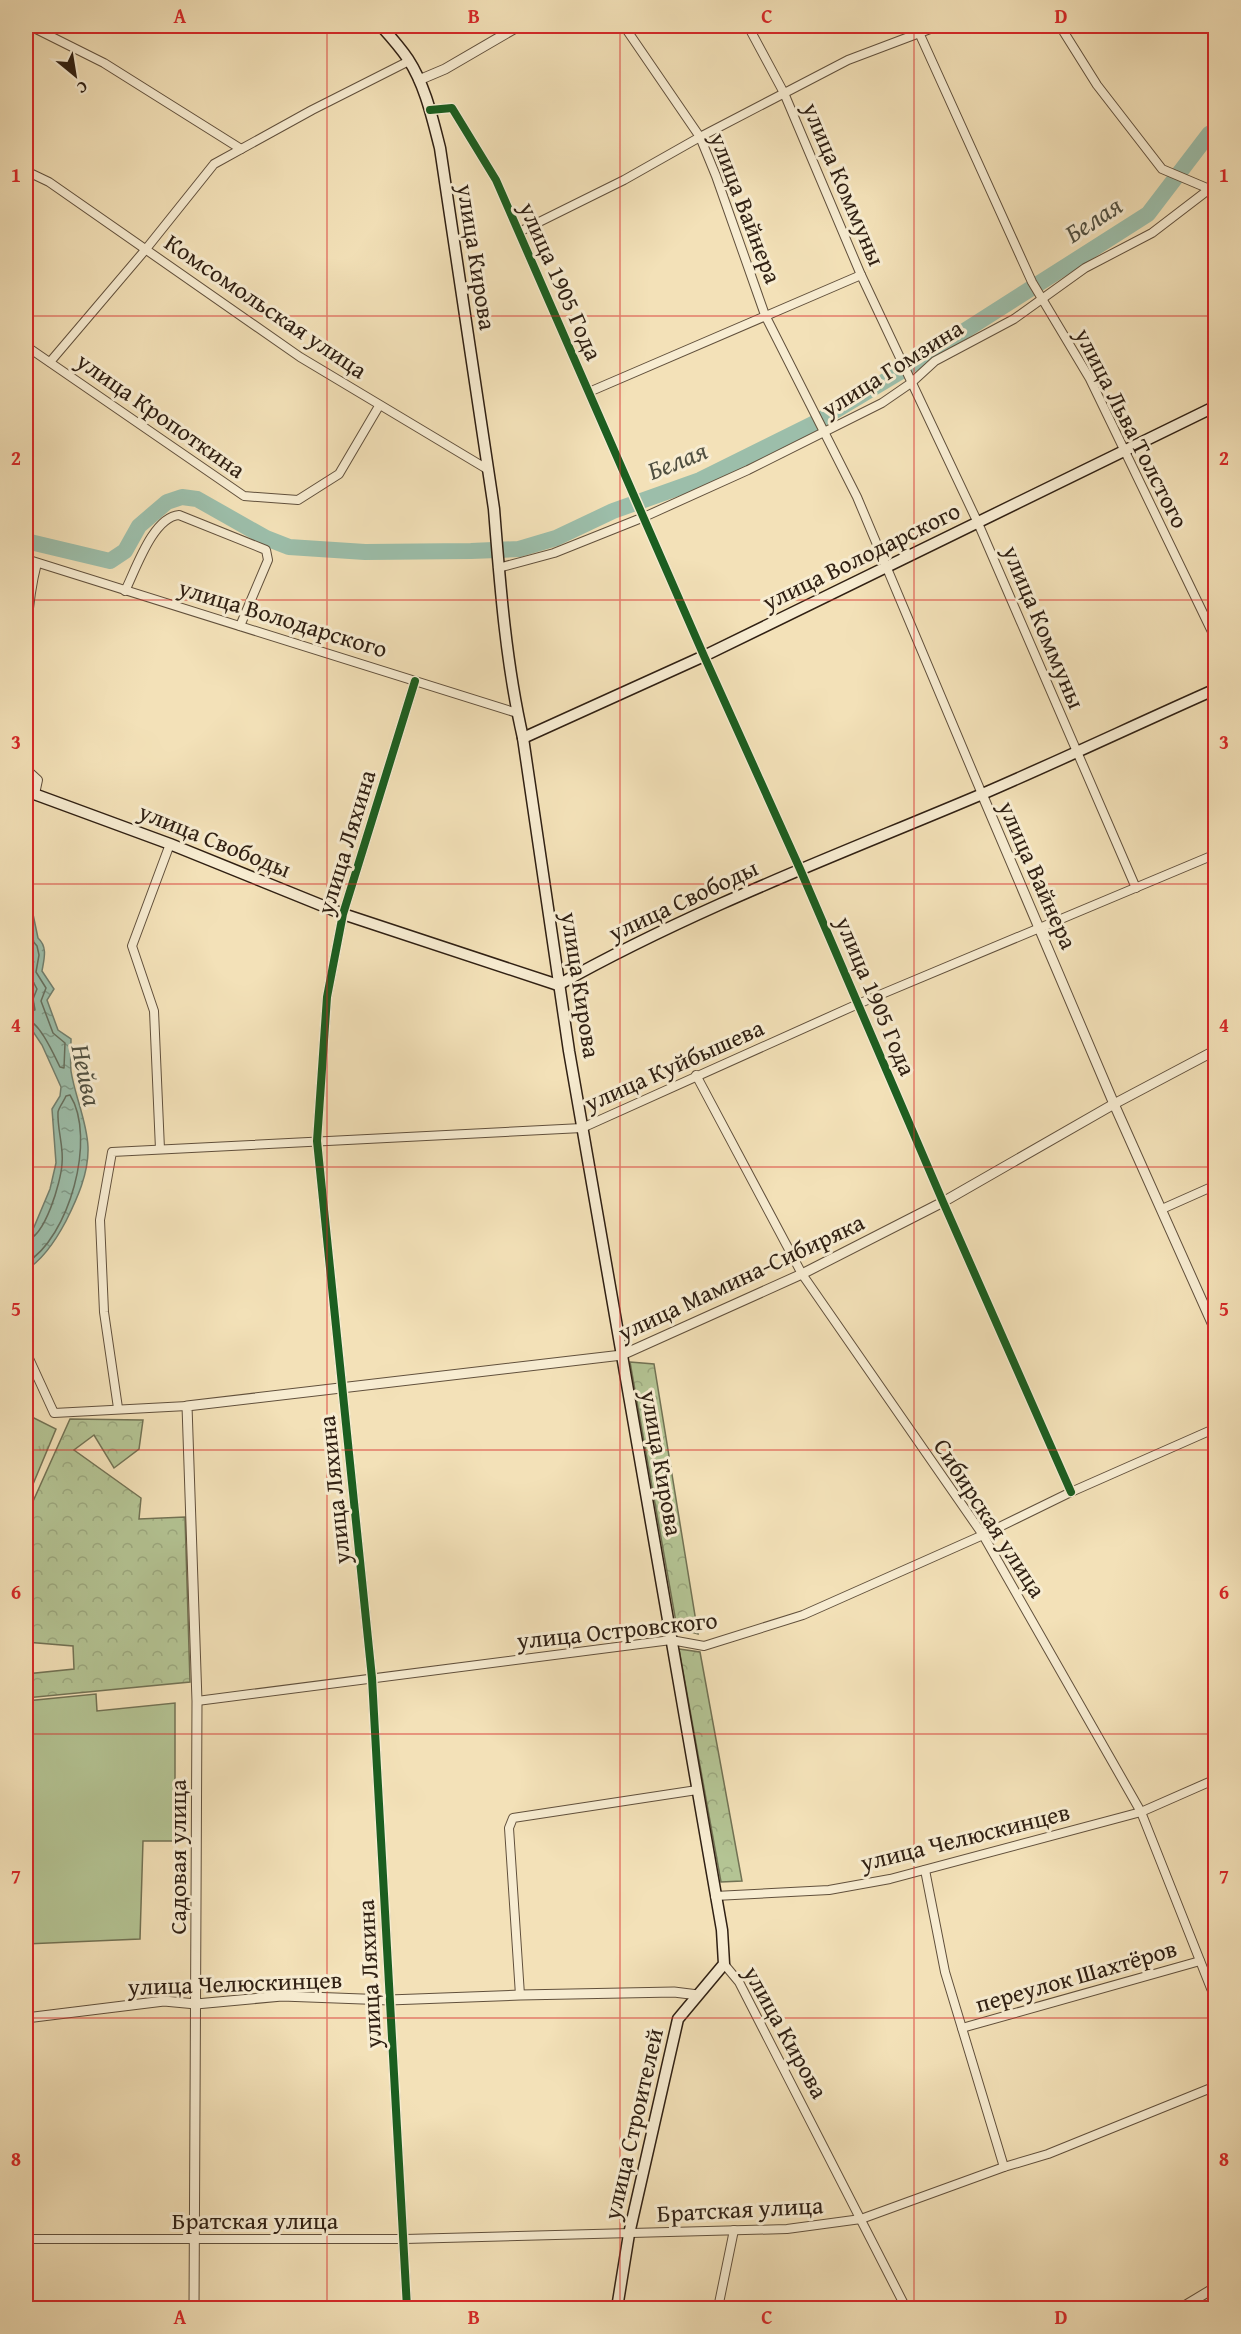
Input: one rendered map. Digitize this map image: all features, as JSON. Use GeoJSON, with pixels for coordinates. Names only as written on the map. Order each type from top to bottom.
{"type":"FeatureCollection","features":[{"type":"Feature","properties":{"kind":"main road","name":"улица Кирова"},"geometry":{"type":"LineString","coordinates":[[381,26],[409,61],[419,80],[440,148],[494,509],[498,568],[517,713],[523,738],[558,985],[722,1930],[724,1964]]}},
{"type":"Feature","properties":{"kind":"main road","name":"улица Володарского"},"geometry":{"type":"LineString","coordinates":[[523,738],[704,656],[1215,406]]}},
{"type":"Feature","properties":{"kind":"main road","name":"улица Свободы"},"geometry":{"type":"LineString","coordinates":[[30,793],[170,844],[343,914],[558,985],[611,955],[800,869],[982,794],[1215,689]]}},
{"type":"Feature","properties":{"kind":"main road","name":"улица Строителей"},"geometry":{"type":"LineString","coordinates":[[617,2308],[629,2234],[678,2019],[724,1964]]}},
{"type":"Feature","properties":{"kind":"street"},"geometry":{"type":"LineString","coordinates":[[30,26],[104,63],[241,149]]}},
{"type":"Feature","properties":{"kind":"street"},"geometry":{"type":"LineString","coordinates":[[419,80],[445,69],[519,26]]}},
{"type":"Feature","properties":{"kind":"street","name":"улица Вайнера"},"geometry":{"type":"LineString","coordinates":[[624,26],[700,137],[765,315],[857,497],[1114,1104],[1215,1332]]}},
{"type":"Feature","properties":{"kind":"street","name":"улица Коммуны"},"geometry":{"type":"LineString","coordinates":[[748,26],[784,93],[861,275],[978,522],[1136,888]]}},
{"type":"Feature","properties":{"kind":"street"},"geometry":{"type":"LineString","coordinates":[[519,232],[624,180],[700,137],[848,60],[917,29],[938,26]]}},
{"type":"Feature","properties":{"kind":"street"},"geometry":{"type":"LineString","coordinates":[[1060,26],[1097,85],[1162,169],[1207,188]]}},
{"type":"Feature","properties":{"kind":"street"},"geometry":{"type":"LineString","coordinates":[[1212,26],[1215,33]]}},
{"type":"Feature","properties":{"kind":"street","name":"улица Льва Толстого"},"geometry":{"type":"LineString","coordinates":[[917,29],[1032,282],[1090,379],[1215,640]]}},
{"type":"Feature","properties":{"kind":"street"},"geometry":{"type":"LineString","coordinates":[[50,362],[146,249],[214,164],[409,61]]}},
{"type":"Feature","properties":{"kind":"street","name":"улица 1905 Года"},"geometry":{"type":"LineString","coordinates":[[430,110],[452,108],[496,180],[704,656],[800,869],[1071,1492]]}},
{"type":"Feature","properties":{"kind":"street","name":"Комсомольская улица"},"geometry":{"type":"LineString","coordinates":[[26,171],[49,182],[300,357],[487,469]]}},
{"type":"Feature","properties":{"kind":"street","name":"улица Гомзина"},"geometry":{"type":"LineString","coordinates":[[498,568],[554,553],[644,517],[748,470],[882,403],[911,383],[935,362],[1014,319],[1085,268],[1152,233],[1215,184]]}},
{"type":"Feature","properties":{"kind":"street"},"geometry":{"type":"LineString","coordinates":[[589,392],[861,275]]}},
{"type":"Feature","properties":{"kind":"street","name":"улица Кропоткина"},"geometry":{"type":"LineString","coordinates":[[26,346],[244,496],[298,500],[339,474],[379,406]]}},
{"type":"Feature","properties":{"kind":"street"},"geometry":{"type":"LineString","coordinates":[[125,591],[156,529],[172,515],[179,515],[266,550],[268,560],[240,626]]}},
{"type":"Feature","properties":{"kind":"street","name":"улица Володарского"},"geometry":{"type":"LineString","coordinates":[[26,560],[517,713]]}},
{"type":"Feature","properties":{"kind":"street"},"geometry":{"type":"LineString","coordinates":[[26,725],[26,633],[29,592],[37,563]]}},
{"type":"Feature","properties":{"kind":"street","name":"улица Ляхина"},"geometry":{"type":"LineString","coordinates":[[407,2308],[405,2239],[389,2000],[372,1678],[317,1141],[327,997],[343,914],[416,681]]}},
{"type":"Feature","properties":{"kind":"street"},"geometry":{"type":"LineString","coordinates":[[26,769],[38,780],[30,793]]}},
{"type":"Feature","properties":{"kind":"street"},"geometry":{"type":"LineString","coordinates":[[160,1149],[154,1011],[132,946],[170,844]]}},
{"type":"Feature","properties":{"kind":"street","name":"улица Куйбышева"},"geometry":{"type":"LineString","coordinates":[[118,1408],[104,1312],[100,1220],[112,1152],[582,1128],[858,1004],[1215,854]]}},
{"type":"Feature","properties":{"kind":"street","name":"улица Мамина-Сибиряка"},"geometry":{"type":"LineString","coordinates":[[26,1352],[54,1413],[187,1406],[622,1355],[802,1274],[943,1202],[1114,1104],[1215,1050]]}},
{"type":"Feature","properties":{"kind":"street","name":"Сибирская улица"},"geometry":{"type":"LineString","coordinates":[[696,1075],[802,1274],[983,1534],[1142,1812],[1215,2001]]}},
{"type":"Feature","properties":{"kind":"street"},"geometry":{"type":"LineString","coordinates":[[1162,1209],[1215,1185]]}},
{"type":"Feature","properties":{"kind":"street","name":"Садовая улица"},"geometry":{"type":"LineString","coordinates":[[187,1406],[197,1701],[194,2308]]}},
{"type":"Feature","properties":{"kind":"street","name":"улица Островского"},"geometry":{"type":"LineString","coordinates":[[197,1701],[671,1640],[704,1646],[803,1615],[1215,1428]]}},
{"type":"Feature","properties":{"kind":"street","name":"улица Челюскинцев"},"geometry":{"type":"LineString","coordinates":[[715,1896],[829,1890],[890,1879],[1142,1812],[1215,1779]]}},
{"type":"Feature","properties":{"kind":"street"},"geometry":{"type":"LineString","coordinates":[[519,1995],[509,1827],[513,1818],[697,1790]]}},
{"type":"Feature","properties":{"kind":"street"},"geometry":{"type":"LineString","coordinates":[[925,1870],[945,1972],[1004,2167]]}},
{"type":"Feature","properties":{"kind":"street","name":"переулок Шахтёров"},"geometry":{"type":"LineString","coordinates":[[962,2028],[1200,1961]]}},
{"type":"Feature","properties":{"kind":"street","name":"улица Кирова"},"geometry":{"type":"LineString","coordinates":[[724,1964],[739,1982],[906,2308]]}},
{"type":"Feature","properties":{"kind":"street","name":"улица Челюскинцев"},"geometry":{"type":"LineString","coordinates":[[26,2018],[164,2001],[196,2004],[282,1996],[389,2000],[674,1992],[698,1995]]}},
{"type":"Feature","properties":{"kind":"street","name":"Братская улица"},"geometry":{"type":"LineString","coordinates":[[26,2239],[405,2239],[787,2229],[861,2219],[1004,2167],[1048,2154],[1215,2086]]}},
{"type":"Feature","properties":{"kind":"street"},"geometry":{"type":"LineString","coordinates":[[718,2308],[734,2230]]}},
{"type":"Feature","properties":{"kind":"street"},"geometry":{"type":"LineString","coordinates":[[1181,2308],[1215,2288]]}},
{"type":"Feature","properties":{"kind":"green space"},"geometry":{"type":"Polygon","coordinates":[[[630,1362],[654,1364],[698,1634],[677,1628],[630,1362]]]}},
{"type":"Feature","properties":{"kind":"green space"},"geometry":{"type":"Polygon","coordinates":[[[26,1414],[56,1429],[26,1501],[26,1414]]]}},
{"type":"Feature","properties":{"kind":"green space"},"geometry":{"type":"Polygon","coordinates":[[[70,1419],[143,1420],[139,1449],[114,1468],[94,1435],[74,1450],[141,1498],[139,1519],[185,1517],[190,1682],[26,1698],[26,1674],[74,1669],[73,1646],[26,1642],[26,1517],[70,1419]]]}},
{"type":"Feature","properties":{"kind":"green space"},"geometry":{"type":"Polygon","coordinates":[[[679,1649],[700,1652],[742,1881],[721,1882],[679,1649]]]}},
{"type":"Feature","properties":{"kind":"green space"},"geometry":{"type":"Polygon","coordinates":[[[96,1694],[97,1711],[175,1703],[175,1841],[143,1841],[140,1939],[26,1944],[26,1701],[96,1694]]]}},
{"type":"Feature","properties":{"kind":"water"},"geometry":{"type":"Polygon","coordinates":[[[26,535],[45,539],[54,548],[47,552],[26,547],[26,535]]]}},
{"type":"Feature","properties":{"kind":"water"},"geometry":{"type":"Polygon","coordinates":[[[26,881],[38,938],[44,949],[42,971],[54,989],[47,1000],[58,1030],[71,1039],[71,1071],[85,1128],[88,1157],[78,1195],[66,1221],[49,1248],[26,1270],[26,1236],[34,1227],[50,1189],[56,1163],[52,1109],[60,1096],[61,1087],[42,1045],[26,1021],[26,881]]]}},
{"type":"Feature","properties":{"kind":"waterway","name":"Белая"},"geometry":{"type":"LineString","coordinates":[[26,541],[110,561],[125,551],[139,526],[167,502],[182,497],[197,499],[266,538],[289,547],[365,552],[471,551],[519,549],[556,538],[613,511],[700,480],[815,423],[900,372],[1148,214],[1209,134],[1216,130]]}},
{"type":"Feature","properties":{"kind":"cycle path"},"geometry":{"type":"LineString","coordinates":[[430,110],[452,108],[496,180],[704,656],[800,869],[1071,1492]]}},
{"type":"Feature","properties":{"kind":"cycle path"},"geometry":{"type":"LineString","coordinates":[[407,2308],[372,1678],[317,1141],[327,997],[343,914],[415,681]]}},
{"type":"Feature","properties":{"kind":"water label","name":"Нейва"},"geometry":{"type":"Point","coordinates":[87,1075]}}]}
